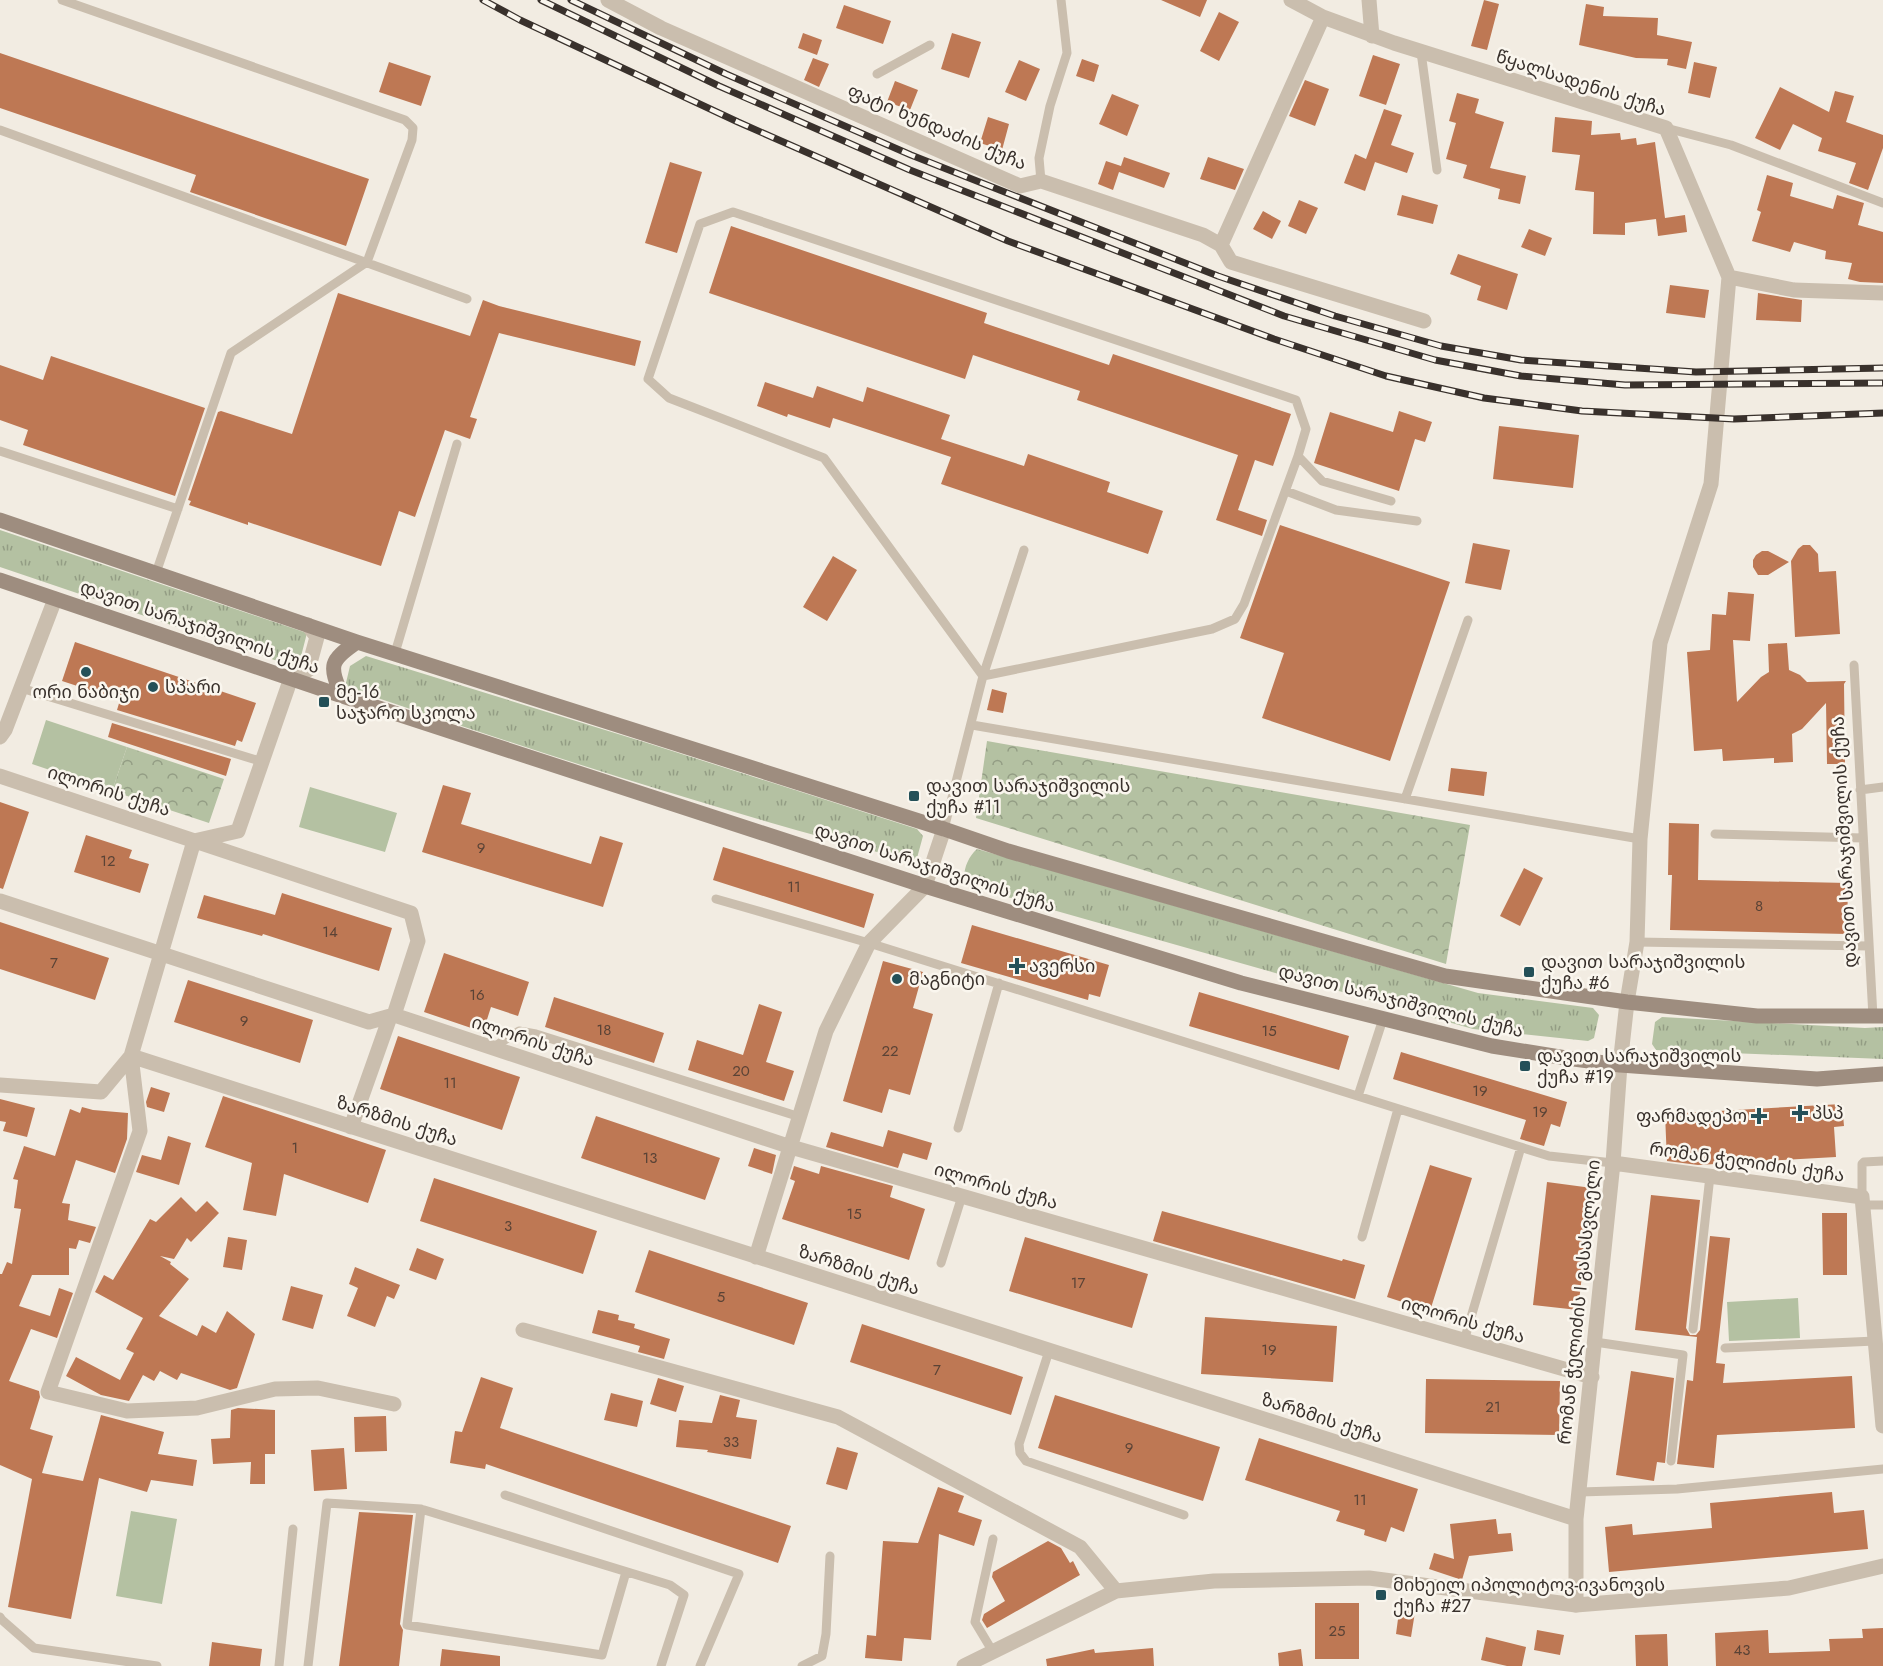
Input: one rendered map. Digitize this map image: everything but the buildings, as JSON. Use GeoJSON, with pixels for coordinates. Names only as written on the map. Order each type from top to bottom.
{"type":"FeatureCollection","features":[{"type":"Feature","properties":{"kind":"main road","name":"დავით სარაჯიშვილის ქუჩა"},"geometry":{"type":"LineString","coordinates":[[0,520],[357,642],[1008,851],[1445,976],[1627,1002],[1757,1017],[1878,1016]]}},
{"type":"Feature","properties":{"kind":"main road","name":"დავით სარაჯიშვილის ქუჩა"},"geometry":{"type":"LineString","coordinates":[[0,580],[342,696],[925,886],[1241,983],[1492,1046],[1620,1065],[1817,1079],[1883,1074]]}},
{"type":"Feature","properties":{"kind":"main road"},"geometry":{"type":"LineString","coordinates":[[342,696],[332,672],[337,656],[357,642]]}},
{"type":"Feature","properties":{"kind":"street","name":"ფატი ხუნდაძის ქუჩა"},"geometry":{"type":"LineString","coordinates":[[608,0],[661,28],[1020,186],[1041,182],[1203,235],[1221,245],[1231,262],[1424,321]]}},
{"type":"Feature","properties":{"kind":"street","name":"წყალსადენის ქუჩა"},"geometry":{"type":"LineString","coordinates":[[1291,0],[1323,18],[1372,36],[1666,128],[1729,277]]}},
{"type":"Feature","properties":{"kind":"street"},"geometry":{"type":"LineString","coordinates":[[1369,0],[1372,36]]}},
{"type":"Feature","properties":{"kind":"street"},"geometry":{"type":"LineString","coordinates":[[1221,245],[1323,18]]}},
{"type":"Feature","properties":{"kind":"street"},"geometry":{"type":"LineString","coordinates":[[1729,277],[1794,290],[1883,293]]}},
{"type":"Feature","properties":{"kind":"street","name":"რომან ჭელიძის I გასასვლელი"},"geometry":{"type":"LineString","coordinates":[[1576,1605],[1576,1519],[1592,1377],[1620,1065],[1637,942],[1640,839],[1660,643],[1711,484],[1729,277]]}},
{"type":"Feature","properties":{"kind":"street"},"geometry":{"type":"LineString","coordinates":[[0,737],[5,730],[55,599]]}},
{"type":"Feature","properties":{"kind":"street"},"geometry":{"type":"LineString","coordinates":[[308,625],[317,637],[308,670],[291,678],[238,831],[194,840],[131,1056],[140,1131],[48,1392],[127,1411],[198,1408],[275,1389],[318,1388],[393,1404]]}},
{"type":"Feature","properties":{"kind":"street","name":"ილორის ქუჩა"},"geometry":{"type":"LineString","coordinates":[[0,776],[411,913],[418,941],[392,1016]]}},
{"type":"Feature","properties":{"kind":"street"},"geometry":{"type":"LineString","coordinates":[[756,1257],[826,1031],[869,943],[925,886],[944,829]]}},
{"type":"Feature","properties":{"kind":"street","name":"ილორის ქუჩა"},"geometry":{"type":"LineString","coordinates":[[0,901],[369,1022],[392,1016],[791,1147],[1592,1377]]}},
{"type":"Feature","properties":{"kind":"street"},"geometry":{"type":"LineString","coordinates":[[351,1127],[392,1016]]}},
{"type":"Feature","properties":{"kind":"street"},"geometry":{"type":"LineString","coordinates":[[0,1085],[101,1092],[131,1056]]}},
{"type":"Feature","properties":{"kind":"street","name":"ზარზმის ქუჩა"},"geometry":{"type":"LineString","coordinates":[[131,1056],[1576,1519]]}},
{"type":"Feature","properties":{"kind":"street","name":"რომან ჭელიძის ქუჩა"},"geometry":{"type":"LineString","coordinates":[[1612,1163],[1710,1176],[1862,1201]]}},
{"type":"Feature","properties":{"kind":"street"},"geometry":{"type":"LineString","coordinates":[[1862,1201],[1878,1321],[1875,1341],[1883,1426]]}},
{"type":"Feature","properties":{"kind":"street"},"geometry":{"type":"LineString","coordinates":[[523,1329],[838,1417],[1080,1547],[1116,1591]]}},
{"type":"Feature","properties":{"kind":"street"},"geometry":{"type":"LineString","coordinates":[[964,1666],[1116,1591],[1214,1581],[1369,1578],[1576,1605],[1790,1588],[1883,1566]]}},
{"type":"Feature","properties":{"kind":"lane"},"geometry":{"type":"LineString","coordinates":[[62,0],[405,120],[413,128],[412,140],[367,262],[231,353],[156,573]]}},
{"type":"Feature","properties":{"kind":"lane"},"geometry":{"type":"LineString","coordinates":[[1041,182],[1039,158],[1050,106],[1067,53],[1061,0]]}},
{"type":"Feature","properties":{"kind":"lane"},"geometry":{"type":"LineString","coordinates":[[877,74],[930,45]]}},
{"type":"Feature","properties":{"kind":"lane"},"geometry":{"type":"LineString","coordinates":[[1421,52],[1437,170]]}},
{"type":"Feature","properties":{"kind":"lane"},"geometry":{"type":"LineString","coordinates":[[1666,128],[1731,145],[1883,203]]}},
{"type":"Feature","properties":{"kind":"lane"},"geometry":{"type":"LineString","coordinates":[[0,130],[467,298]]}},
{"type":"Feature","properties":{"kind":"lane"},"geometry":{"type":"LineString","coordinates":[[733,212],[1296,400],[1306,429],[1244,604],[1235,619],[1212,629],[983,676],[824,458],[669,398],[648,379],[700,224],[733,212]]}},
{"type":"Feature","properties":{"kind":"lane"},"geometry":{"type":"LineString","coordinates":[[395,653],[457,444]]}},
{"type":"Feature","properties":{"kind":"lane"},"geometry":{"type":"LineString","coordinates":[[0,451],[178,509]]}},
{"type":"Feature","properties":{"kind":"lane"},"geometry":{"type":"LineString","coordinates":[[1298,456],[1322,481],[1391,501]]}},
{"type":"Feature","properties":{"kind":"lane"},"geometry":{"type":"LineString","coordinates":[[1286,490],[1336,510],[1418,521]]}},
{"type":"Feature","properties":{"kind":"lane"},"geometry":{"type":"LineString","coordinates":[[944,829],[983,676],[1024,550]]}},
{"type":"Feature","properties":{"kind":"lane"},"geometry":{"type":"LineString","coordinates":[[1405,799],[1468,620]]}},
{"type":"Feature","properties":{"kind":"lane","name":"დავით სარაჯიშვილის ქუჩა"},"geometry":{"type":"LineString","coordinates":[[1854,665],[1868,946],[1878,1016]]}},
{"type":"Feature","properties":{"kind":"lane"},"geometry":{"type":"LineString","coordinates":[[21,688],[263,762]]}},
{"type":"Feature","properties":{"kind":"lane"},"geometry":{"type":"LineString","coordinates":[[972,725],[1640,839]]}},
{"type":"Feature","properties":{"kind":"lane"},"geometry":{"type":"LineString","coordinates":[[1860,790],[1883,787]]}},
{"type":"Feature","properties":{"kind":"lane"},"geometry":{"type":"LineString","coordinates":[[1715,834],[1863,838]]}},
{"type":"Feature","properties":{"kind":"lane"},"geometry":{"type":"LineString","coordinates":[[716,899],[999,983],[1550,1156],[1612,1163]]}},
{"type":"Feature","properties":{"kind":"lane"},"geometry":{"type":"LineString","coordinates":[[1637,942],[1868,946]]}},
{"type":"Feature","properties":{"kind":"lane"},"geometry":{"type":"LineString","coordinates":[[958,1128],[999,983]]}},
{"type":"Feature","properties":{"kind":"lane"},"geometry":{"type":"LineString","coordinates":[[1358,1096],[1383,1018]]}},
{"type":"Feature","properties":{"kind":"lane"},"geometry":{"type":"LineString","coordinates":[[492,1048],[519,1031],[536,1034],[800,1118]]}},
{"type":"Feature","properties":{"kind":"lane"},"geometry":{"type":"LineString","coordinates":[[1362,1237],[1398,1109]]}},
{"type":"Feature","properties":{"kind":"lane"},"geometry":{"type":"LineString","coordinates":[[1464,1341],[1521,1147]]}},
{"type":"Feature","properties":{"kind":"lane"},"geometry":{"type":"LineString","coordinates":[[1883,1161],[1862,1164],[1862,1201],[1883,1204]]}},
{"type":"Feature","properties":{"kind":"lane"},"geometry":{"type":"LineString","coordinates":[[1693,1329],[1710,1176]]}},
{"type":"Feature","properties":{"kind":"lane"},"geometry":{"type":"LineString","coordinates":[[941,1263],[962,1196]]}},
{"type":"Feature","properties":{"kind":"lane"},"geometry":{"type":"LineString","coordinates":[[1725,1348],[1875,1341]]}},
{"type":"Feature","properties":{"kind":"lane"},"geometry":{"type":"LineString","coordinates":[[1595,1342],[1683,1355],[1671,1461]]}},
{"type":"Feature","properties":{"kind":"lane"},"geometry":{"type":"LineString","coordinates":[[1049,1351],[1019,1444],[1020,1453],[1026,1461],[1184,1515]]}},
{"type":"Feature","properties":{"kind":"lane"},"geometry":{"type":"LineString","coordinates":[[1580,1492],[1677,1489],[1883,1469]]}},
{"type":"Feature","properties":{"kind":"lane"},"geometry":{"type":"LineString","coordinates":[[505,1495],[739,1574],[700,1666]]}},
{"type":"Feature","properties":{"kind":"lane"},"geometry":{"type":"LineString","coordinates":[[308,1666],[327,1503],[421,1509],[670,1585],[684,1595],[661,1666]]}},
{"type":"Feature","properties":{"kind":"lane"},"geometry":{"type":"LineString","coordinates":[[421,1509],[407,1625],[602,1655],[626,1572]]}},
{"type":"Feature","properties":{"kind":"lane"},"geometry":{"type":"LineString","coordinates":[[279,1666],[293,1529]]}},
{"type":"Feature","properties":{"kind":"lane"},"geometry":{"type":"LineString","coordinates":[[993,1539],[975,1622],[993,1652]]}},
{"type":"Feature","properties":{"kind":"lane"},"geometry":{"type":"LineString","coordinates":[[802,1666],[822,1656],[826,1634],[830,1556]]}},
{"type":"Feature","properties":{"kind":"lane"},"geometry":{"type":"LineString","coordinates":[[0,1617],[34,1648],[157,1666]]}},
{"type":"Feature","properties":{"kind":"green space"},"geometry":{"type":"Polygon","coordinates":[[[0,530],[307,633],[298,668],[0,567],[0,530]]]}},
{"type":"Feature","properties":{"kind":"green space"},"geometry":{"type":"Polygon","coordinates":[[[366,656],[917,829],[923,836],[917,858],[909,860],[696,801],[345,687],[350,666],[366,656]]]}},
{"type":"Feature","properties":{"kind":"green space"},"geometry":{"type":"Polygon","coordinates":[[[46,720],[127,747],[112,791],[32,764],[46,720]]]}},
{"type":"Feature","properties":{"kind":"green space"},"geometry":{"type":"Polygon","coordinates":[[[987,741],[1470,825],[1446,964],[976,818],[987,741]]]}},
{"type":"Feature","properties":{"kind":"green space"},"geometry":{"type":"Polygon","coordinates":[[[127,747],[224,779],[209,823],[112,791],[127,747]]]}},
{"type":"Feature","properties":{"kind":"green space"},"geometry":{"type":"Polygon","coordinates":[[[310,787],[397,813],[385,852],[299,827],[310,787]]]}},
{"type":"Feature","properties":{"kind":"green space"},"geometry":{"type":"Polygon","coordinates":[[[977,849],[1478,993],[1593,1008],[1599,1015],[1594,1038],[1588,1041],[1473,1029],[965,885],[966,866],[977,849]]]}},
{"type":"Feature","properties":{"kind":"green space"},"geometry":{"type":"Polygon","coordinates":[[[1662,1017],[1865,1028],[1883,1027],[1883,1059],[1656,1050],[1652,1044],[1655,1022],[1662,1017]]]}},
{"type":"Feature","properties":{"kind":"green space"},"geometry":{"type":"Polygon","coordinates":[[[1798,1298],[1800,1338],[1729,1341],[1727,1302],[1798,1298]]]}},
{"type":"Feature","properties":{"kind":"green space"},"geometry":{"type":"Polygon","coordinates":[[[131,1511],[177,1519],[162,1604],[116,1596],[131,1511]]]}},
{"type":"Feature","properties":{"kind":"railway"},"geometry":{"type":"LineString","coordinates":[[483,0],[520,20],[738,122],[1008,241],[1274,339],[1386,376],[1484,398],[1582,411],[1734,419],[1883,413]]}},
{"type":"Feature","properties":{"kind":"railway"},"geometry":{"type":"LineString","coordinates":[[541,0],[719,86],[910,170],[1284,316],[1435,360],[1521,376],[1625,385],[1883,383]]}},
{"type":"Feature","properties":{"kind":"railway"},"geometry":{"type":"LineString","coordinates":[[571,0],[726,74],[911,155],[1218,276],[1335,316],[1441,346],[1521,360],[1696,372],[1883,368]]}},
{"type":"Feature","properties":{"kind":"place","name":"ორი ნაბიჯი"},"geometry":{"type":"Point","coordinates":[86,672]}},
{"type":"Feature","properties":{"kind":"place","name":"სპარი"},"geometry":{"type":"Point","coordinates":[153,687]}},
{"type":"Feature","properties":{"kind":"place","name":"მე-16 საჯარო სკოლა"},"geometry":{"type":"Point","coordinates":[324,702]}},
{"type":"Feature","properties":{"kind":"place","name":"დავით სარაჯიშვილის ქუჩა #11"},"geometry":{"type":"Point","coordinates":[914,796]}},
{"type":"Feature","properties":{"kind":"place","name":"ავერსი"},"geometry":{"type":"Point","coordinates":[1017,966]}},
{"type":"Feature","properties":{"kind":"place","name":"დავით სარაჯიშვილის ქუჩა #6"},"geometry":{"type":"Point","coordinates":[1529,972]}},
{"type":"Feature","properties":{"kind":"place","name":"მაგნიტი"},"geometry":{"type":"Point","coordinates":[897,979]}},
{"type":"Feature","properties":{"kind":"place","name":"დავით სარაჯიშვილის ქუჩა #19"},"geometry":{"type":"Point","coordinates":[1525,1066]}},
{"type":"Feature","properties":{"kind":"place","name":"პსპ"},"geometry":{"type":"Point","coordinates":[1800,1113]}},
{"type":"Feature","properties":{"kind":"place","name":"ფარმადეპო"},"geometry":{"type":"Point","coordinates":[1759,1116]}},
{"type":"Feature","properties":{"kind":"place","name":"მიხეილ იპოლიტოვ-ივანოვის ქუჩა #27"},"geometry":{"type":"Point","coordinates":[1381,1595]}}]}
